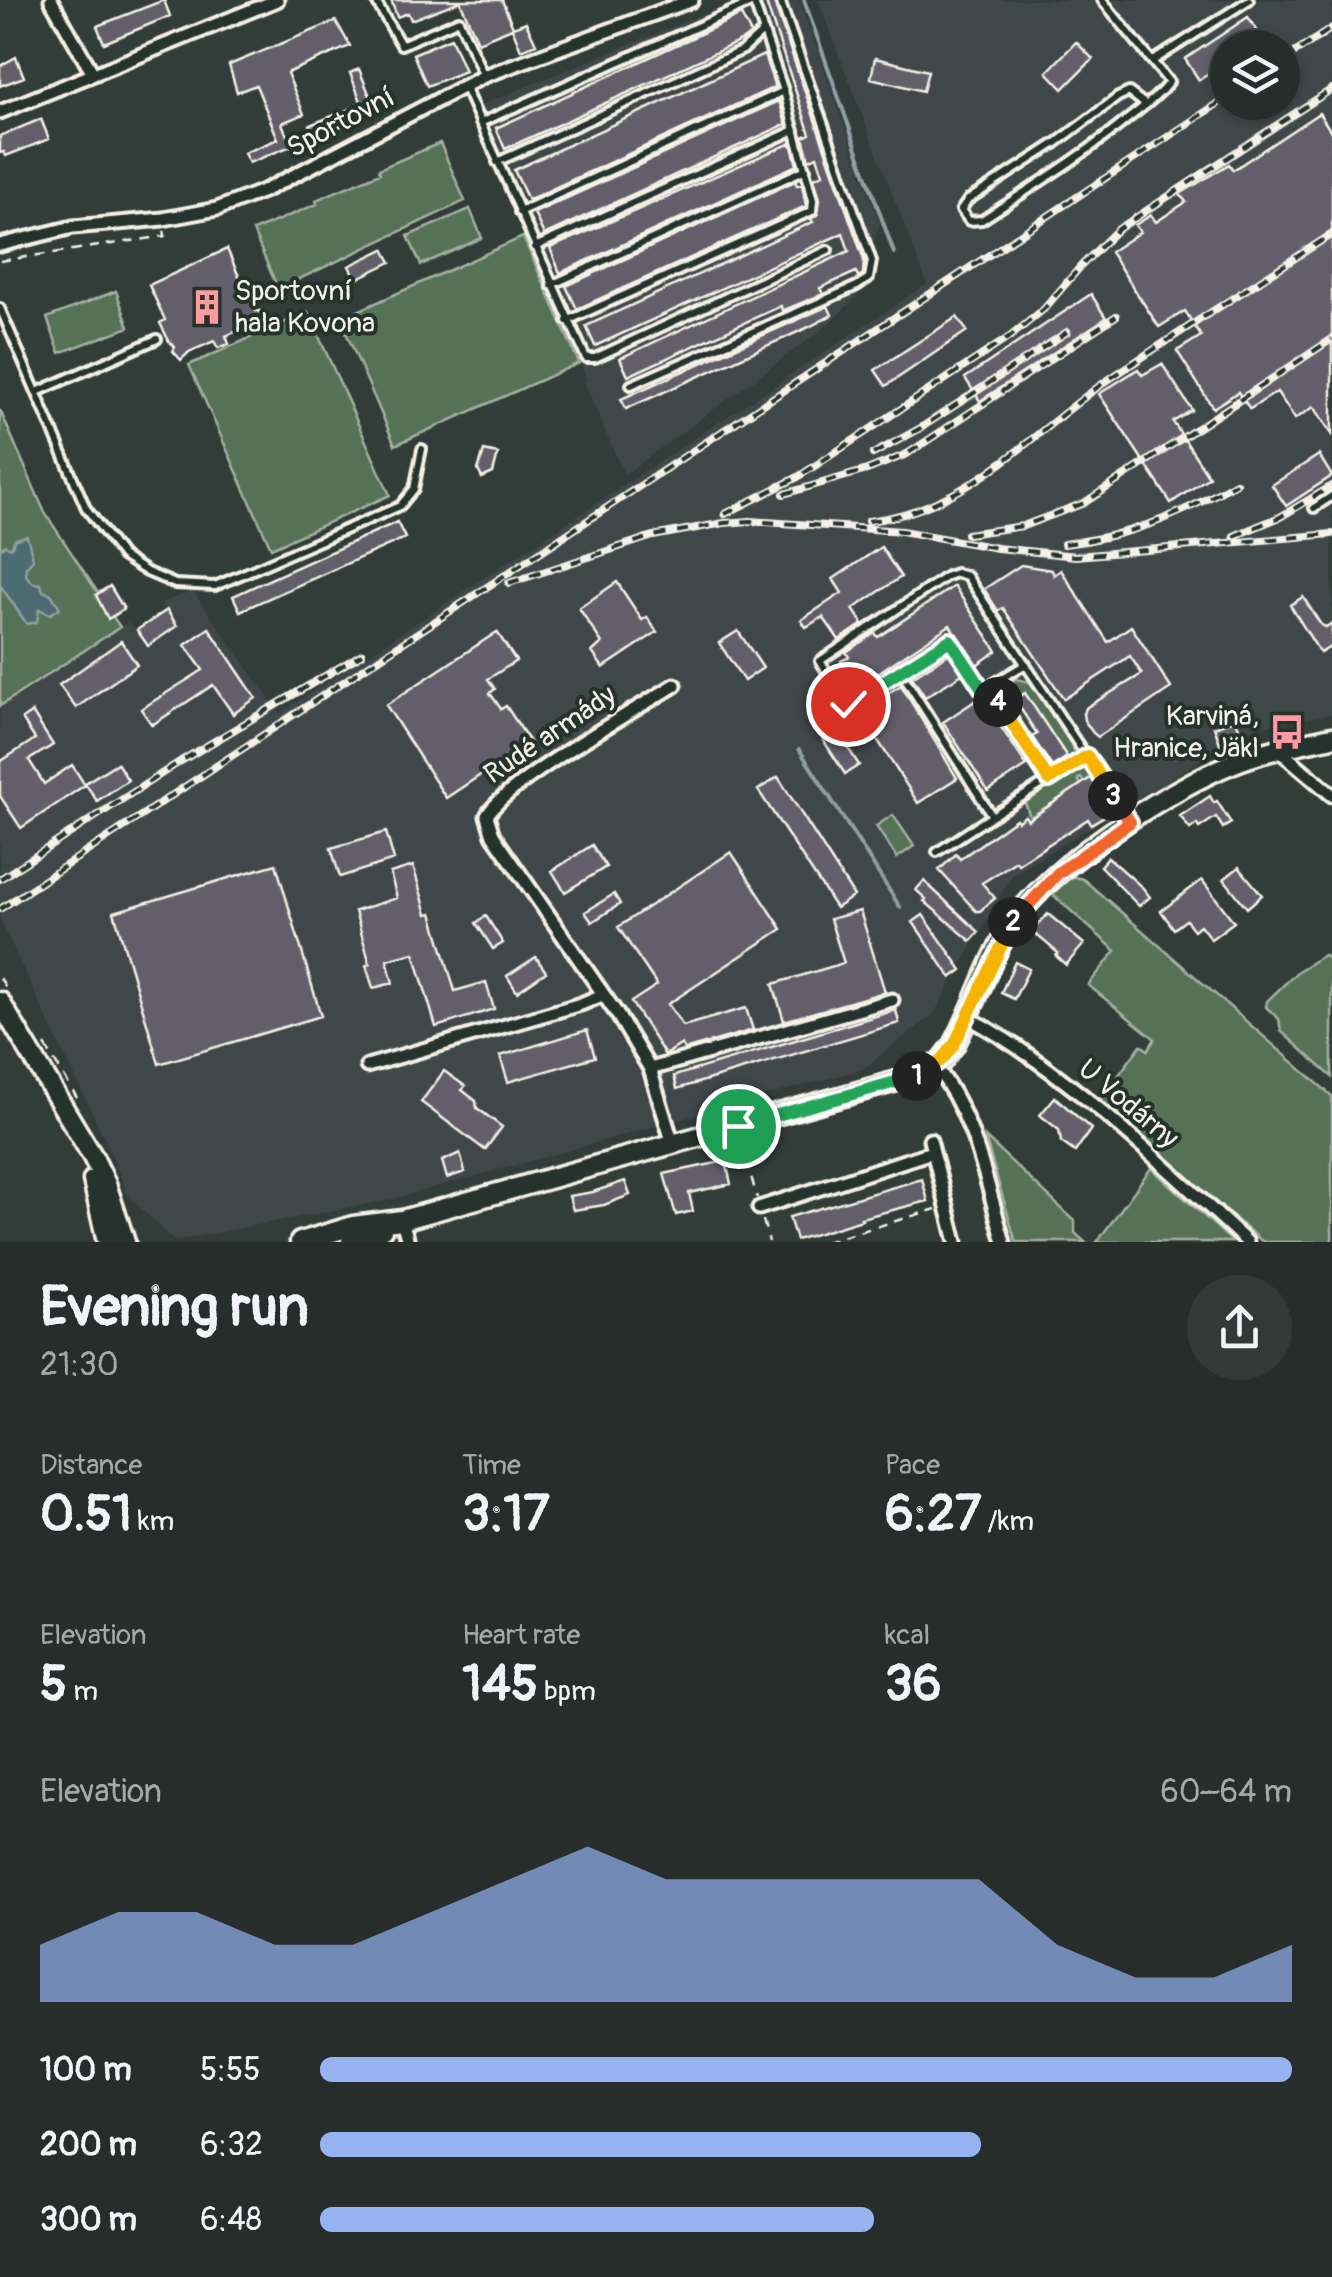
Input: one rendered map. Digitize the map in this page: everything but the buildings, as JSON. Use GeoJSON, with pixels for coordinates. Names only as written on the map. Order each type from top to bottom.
{"type":"FeatureCollection","features":[{"type":"Feature","properties":{"kind":"main road"},"geometry":{"type":"LineString","coordinates":[[350,1242],[402,1220],[896,1084],[935,1066],[954,1045],[1008,930],[1029,901],[1058,873],[1130,822],[1207,775],[1278,749],[1332,738]]}},
{"type":"Feature","properties":{"kind":"main road"},"geometry":{"type":"LineString","coordinates":[[0,1002],[106,1184],[125,1242]]}},
{"type":"Feature","properties":{"kind":"main road"},"geometry":{"type":"LineString","coordinates":[[79,1136],[108,1242]]}},
{"type":"Feature","properties":{"kind":"main road"},"geometry":{"type":"LineString","coordinates":[[300,1242],[353,1226],[402,1220]]}},
{"type":"Feature","properties":{"kind":"street"},"geometry":{"type":"LineString","coordinates":[[51,0],[93,74]]}},
{"type":"Feature","properties":{"kind":"street"},"geometry":{"type":"LineString","coordinates":[[0,112],[277,0]]}},
{"type":"Feature","properties":{"kind":"street","name":"Sportovní"},"geometry":{"type":"LineString","coordinates":[[0,244],[73,227],[163,219],[217,209],[266,190],[484,76],[692,0]]}},
{"type":"Feature","properties":{"kind":"street","name":"Rudé armády"},"geometry":{"type":"LineString","coordinates":[[673,1144],[650,1070],[618,1014],[493,835],[487,816],[492,806],[532,777],[675,685]]}},
{"type":"Feature","properties":{"kind":"street"},"geometry":{"type":"LineString","coordinates":[[1278,749],[1332,795]]}},
{"type":"Feature","properties":{"kind":"street"},"geometry":{"type":"LineString","coordinates":[[367,1066],[602,995]]}},
{"type":"Feature","properties":{"kind":"street"},"geometry":{"type":"LineString","coordinates":[[650,1070],[892,1000]]}},
{"type":"Feature","properties":{"kind":"street","name":"U Vodárny"},"geometry":{"type":"LineString","coordinates":[[968,1018],[1006,1038],[1060,1080],[1168,1169],[1247,1242]]}},
{"type":"Feature","properties":{"kind":"street"},"geometry":{"type":"LineString","coordinates":[[935,1066],[966,1117],[1004,1242]]}},
{"type":"Feature","properties":{"kind":"street"},"geometry":{"type":"LineString","coordinates":[[759,1208],[931,1146],[956,1242]]}},
{"type":"Feature","properties":{"kind":"street"},"geometry":{"type":"LineString","coordinates":[[402,1220],[408,1242]]}},
{"type":"Feature","properties":{"kind":"lane"},"geometry":{"type":"LineString","coordinates":[[374,0],[401,45],[458,20],[484,76]]}},
{"type":"Feature","properties":{"kind":"lane"},"geometry":{"type":"LineString","coordinates":[[632,385],[869,278],[872,261],[780,0]]}},
{"type":"Feature","properties":{"kind":"lane"},"geometry":{"type":"LineString","coordinates":[[1102,0],[1169,82],[1146,104],[1101,141],[982,220],[969,220],[961,210],[968,200],[1118,96],[1128,92],[1146,104]]}},
{"type":"Feature","properties":{"kind":"lane"},"geometry":{"type":"LineString","coordinates":[[1153,60],[1249,0]]}},
{"type":"Feature","properties":{"kind":"lane"},"geometry":{"type":"LineString","coordinates":[[480,123],[753,1],[806,169],[813,200],[808,214],[568,321]]}},
{"type":"Feature","properties":{"kind":"lane"},"geometry":{"type":"LineString","coordinates":[[497,162],[743,50],[764,31]]}},
{"type":"Feature","properties":{"kind":"lane"},"geometry":{"type":"LineString","coordinates":[[464,87],[583,356],[590,359],[828,250]]}},
{"type":"Feature","properties":{"kind":"lane"},"geometry":{"type":"LineString","coordinates":[[519,212],[784,91]]}},
{"type":"Feature","properties":{"kind":"lane"},"geometry":{"type":"LineString","coordinates":[[535,247],[794,130]]}},
{"type":"Feature","properties":{"kind":"lane"},"geometry":{"type":"LineString","coordinates":[[551,284],[806,169]]}},
{"type":"Feature","properties":{"kind":"lane"},"geometry":{"type":"LineString","coordinates":[[0,308],[95,523],[122,556],[175,584],[214,586],[400,506],[414,489],[422,449]]}},
{"type":"Feature","properties":{"kind":"lane"},"geometry":{"type":"LineString","coordinates":[[37,392],[156,339]]}},
{"type":"Feature","properties":{"kind":"lane"},"geometry":{"type":"LineString","coordinates":[[1314,508],[1332,496]]}},
{"type":"Feature","properties":{"kind":"lane"},"geometry":{"type":"LineString","coordinates":[[1049,780],[996,698],[983,690],[950,640],[848,704],[820,661],[947,576],[967,576],[1130,822]]}},
{"type":"Feature","properties":{"kind":"lane"},"geometry":{"type":"LineString","coordinates":[[983,690],[1026,664]]}},
{"type":"Feature","properties":{"kind":"lane"},"geometry":{"type":"LineString","coordinates":[[901,672],[992,816]]}},
{"type":"Feature","properties":{"kind":"lane"},"geometry":{"type":"LineString","coordinates":[[937,852],[1087,756]]}},
{"type":"Feature","properties":{"kind":"path"},"geometry":{"type":"LineString","coordinates":[[0,261],[164,236],[163,219]]}},
{"type":"Feature","properties":{"kind":"path"},"geometry":{"type":"LineString","coordinates":[[738,1126],[769,1242]]}},
{"type":"Feature","properties":{"kind":"path"},"geometry":{"type":"LineString","coordinates":[[825,1242],[947,1206]]}},
{"type":"Feature","properties":{"kind":"shaded area"},"geometry":{"type":"Polygon","coordinates":[[[737,0],[799,0],[880,224],[856,298],[818,333],[624,475],[584,382],[587,379],[469,110],[737,0]]]}},
{"type":"Feature","properties":{"kind":"shaded area"},"geometry":{"type":"Polygon","coordinates":[[[818,0],[1332,0],[1332,714],[1255,727],[1012,875],[934,1014],[863,1069],[389,1200],[174,1241],[128,1196],[0,920],[0,705],[120,627],[128,623],[138,630],[166,611],[161,603],[193,591],[280,713],[927,284],[818,0]]]}},
{"type":"Feature","properties":{"kind":"green space"},"geometry":{"type":"Polygon","coordinates":[[[440,143],[465,201],[278,289],[253,231],[440,143]]]}},
{"type":"Feature","properties":{"kind":"green space"},"geometry":{"type":"Polygon","coordinates":[[[470,209],[482,238],[421,265],[408,236],[470,209]]]}},
{"type":"Feature","properties":{"kind":"green space"},"geometry":{"type":"Polygon","coordinates":[[[523,237],[579,363],[395,445],[340,319],[523,237]]]}},
{"type":"Feature","properties":{"kind":"green space"},"geometry":{"type":"Polygon","coordinates":[[[116,291],[129,327],[60,353],[47,318],[116,291]]]}},
{"type":"Feature","properties":{"kind":"green space"},"geometry":{"type":"Polygon","coordinates":[[[308,312],[390,495],[271,548],[189,365],[308,312]]]}},
{"type":"Feature","properties":{"kind":"green space"},"geometry":{"type":"Polygon","coordinates":[[[0,410],[45,513],[98,593],[110,586],[124,609],[113,617],[120,627],[0,706],[0,410]]]}},
{"type":"Feature","properties":{"kind":"green space"},"geometry":{"type":"Polygon","coordinates":[[[1016,679],[1030,682],[1073,746],[1072,757],[1057,768],[1051,767],[1066,757],[1024,694],[1013,701],[1003,686],[1016,679]]]}},
{"type":"Feature","properties":{"kind":"green space"},"geometry":{"type":"Polygon","coordinates":[[[1078,768],[1087,768],[1094,776],[1084,782],[1078,779],[1081,785],[1030,817],[1025,803],[1078,768]]]}},
{"type":"Feature","properties":{"kind":"green space"},"geometry":{"type":"Polygon","coordinates":[[[893,815],[914,846],[897,858],[876,826],[893,815]]]}},
{"type":"Feature","properties":{"kind":"green space"},"geometry":{"type":"Polygon","coordinates":[[[1070,876],[1083,879],[1332,1096],[1332,1242],[1263,1242],[1098,1103],[1141,1045],[1148,1050],[1155,1039],[1088,985],[1116,951],[1052,894],[1070,876]]]}},
{"type":"Feature","properties":{"kind":"green space"},"geometry":{"type":"Polygon","coordinates":[[[1324,955],[1332,962],[1332,1077],[1281,1031],[1279,1019],[1266,1007],[1267,1001],[1298,971],[1324,955]]]}},
{"type":"Feature","properties":{"kind":"green space"},"geometry":{"type":"Polygon","coordinates":[[[985,1137],[1075,1221],[1075,1233],[1085,1242],[1016,1242],[985,1137]]]}},
{"type":"Feature","properties":{"kind":"green space"},"geometry":{"type":"Polygon","coordinates":[[[1151,1168],[1233,1242],[1097,1242],[1151,1168]]]}},
{"type":"Feature","properties":{"kind":"water"},"geometry":{"type":"Polygon","coordinates":[[[27,536],[33,559],[26,567],[26,575],[33,583],[41,584],[60,608],[50,614],[39,609],[37,622],[27,624],[0,585],[0,549],[5,545],[11,548],[15,539],[27,536]]]}},
{"type":"Feature","properties":{"kind":"waterway"},"geometry":{"type":"LineString","coordinates":[[804,0],[894,253]]}},
{"type":"Feature","properties":{"kind":"waterway"},"geometry":{"type":"LineString","coordinates":[[799,749],[900,907]]}},
{"type":"Feature","properties":{"kind":"railway"},"geometry":{"type":"LineString","coordinates":[[1300,49],[1332,28]]}},
{"type":"Feature","properties":{"kind":"railway"},"geometry":{"type":"LineString","coordinates":[[725,514],[798,477],[1011,336],[1044,309],[1117,230],[1332,89]]}},
{"type":"Feature","properties":{"kind":"railway"},"geometry":{"type":"LineString","coordinates":[[0,909],[1210,109]]}},
{"type":"Feature","properties":{"kind":"railway"},"geometry":{"type":"LineString","coordinates":[[868,521],[904,514],[967,486],[1108,380],[1332,234]]}},
{"type":"Feature","properties":{"kind":"railway"},"geometry":{"type":"LineString","coordinates":[[784,494],[907,454],[1116,316]]}},
{"type":"Feature","properties":{"kind":"railway"},"geometry":{"type":"LineString","coordinates":[[873,454],[919,429],[1067,332]]}},
{"type":"Feature","properties":{"kind":"railway"},"geometry":{"type":"LineString","coordinates":[[967,534],[1023,526],[1084,503],[1332,339]]}},
{"type":"Feature","properties":{"kind":"railway"},"geometry":{"type":"LineString","coordinates":[[1064,544],[1111,536],[1153,523],[1236,483]]}},
{"type":"Feature","properties":{"kind":"railway"},"geometry":{"type":"LineString","coordinates":[[1234,536],[1280,517],[1332,486]]}},
{"type":"Feature","properties":{"kind":"railway"},"geometry":{"type":"LineString","coordinates":[[509,583],[653,536],[750,521],[902,531],[997,548],[1076,556],[1332,534]]}},
{"type":"Feature","properties":{"kind":"railway"},"geometry":{"type":"LineString","coordinates":[[0,879],[181,761],[362,654]]}},
{"type":"Feature","properties":{"kind":"place","name":"Sportovní hala Kovona"},"geometry":{"type":"Point","coordinates":[207,307]}},
{"type":"Feature","properties":{"kind":"place","name":"Karviná, Hranice, Jäkl"},"geometry":{"type":"Point","coordinates":[1287,732]}},
{"type":"Feature","properties":{"kind":"route"},"geometry":{"type":"LineString","coordinates":[[738,1126],[896,1084],[935,1066],[954,1045],[1008,930],[1029,901],[1058,873],[1130,822],[1087,756],[1049,780],[996,698],[983,690],[950,640],[848,704]]}}]}
